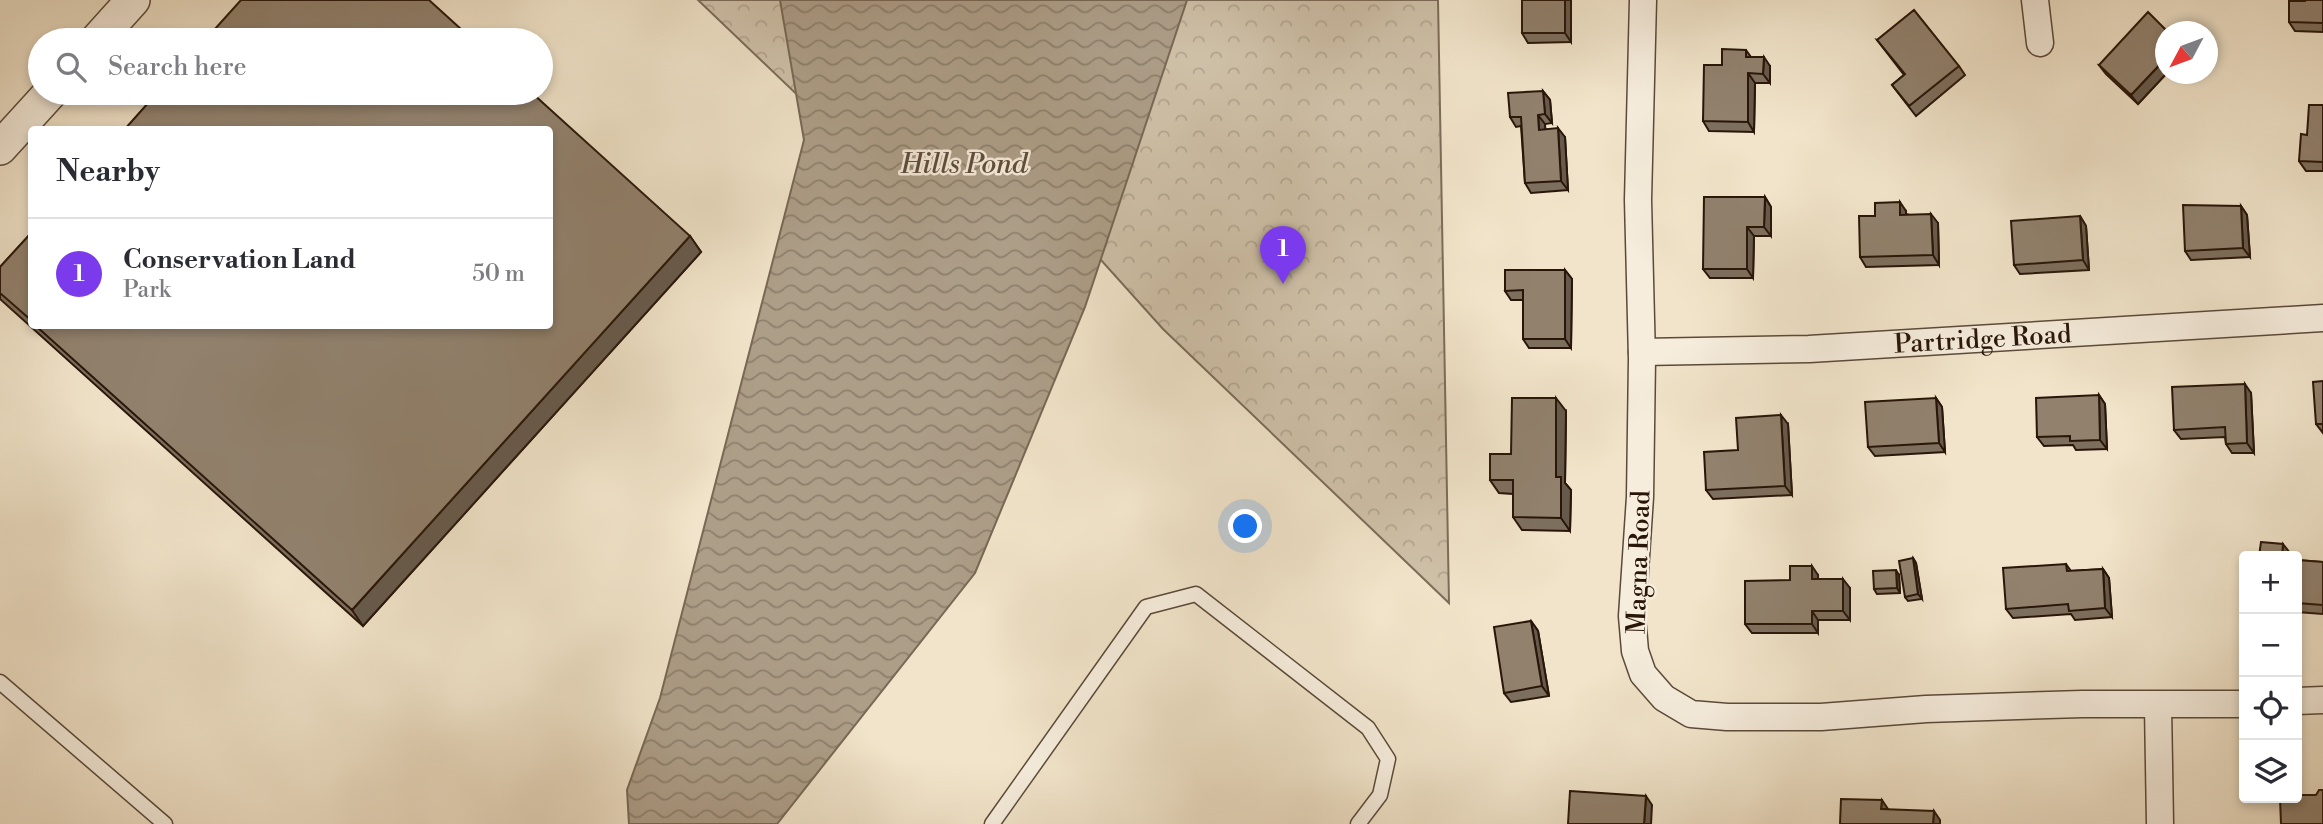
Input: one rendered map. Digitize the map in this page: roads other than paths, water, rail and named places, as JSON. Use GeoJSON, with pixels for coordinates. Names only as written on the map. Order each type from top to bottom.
{"type":"FeatureCollection","features":[{"type":"Feature","properties":{"kind":"street"},"geometry":{"type":"LineString","coordinates":[[108,28],[133,0]]}},
{"type":"Feature","properties":{"kind":"street","name":"Magna Road"},"geometry":{"type":"LineString","coordinates":[[1643,0],[1638,200],[1642,352],[1640,497],[1632,616],[1635,651],[1643,674],[1664,698],[1692,714],[1727,717],[1821,717],[1926,709],[2082,704],[2239,704]]}},
{"type":"Feature","properties":{"kind":"street"},"geometry":{"type":"LineString","coordinates":[[2035,0],[2040,43]]}},
{"type":"Feature","properties":{"kind":"street"},"geometry":{"type":"LineString","coordinates":[[0,148],[39,105]]}},
{"type":"Feature","properties":{"kind":"street","name":"Partridge Road"},"geometry":{"type":"LineString","coordinates":[[1642,352],[1809,349],[2323,318]]}},
{"type":"Feature","properties":{"kind":"street"},"geometry":{"type":"LineString","coordinates":[[2302,701],[2323,700]]}},
{"type":"Feature","properties":{"kind":"street"},"geometry":{"type":"LineString","coordinates":[[2158,706],[2160,824]]}},
{"type":"Feature","properties":{"kind":"lane"},"geometry":{"type":"LineString","coordinates":[[992,824],[1146,607],[1196,594],[1368,728],[1388,759],[1380,795],[1358,824]]}},
{"type":"Feature","properties":{"kind":"lane"},"geometry":{"type":"LineString","coordinates":[[0,682],[165,824]]}},
{"type":"Feature","properties":{"kind":"water","name":"Hills Pond"},"geometry":{"type":"Polygon","coordinates":[[[780,0],[1187,0],[1085,307],[975,573],[777,824],[629,824],[627,790],[660,698],[804,140],[780,0]]]}},
{"type":"Feature","properties":{"kind":"place","name":"Conservation Land"},"geometry":{"type":"Point","coordinates":[1283,284]}}]}
